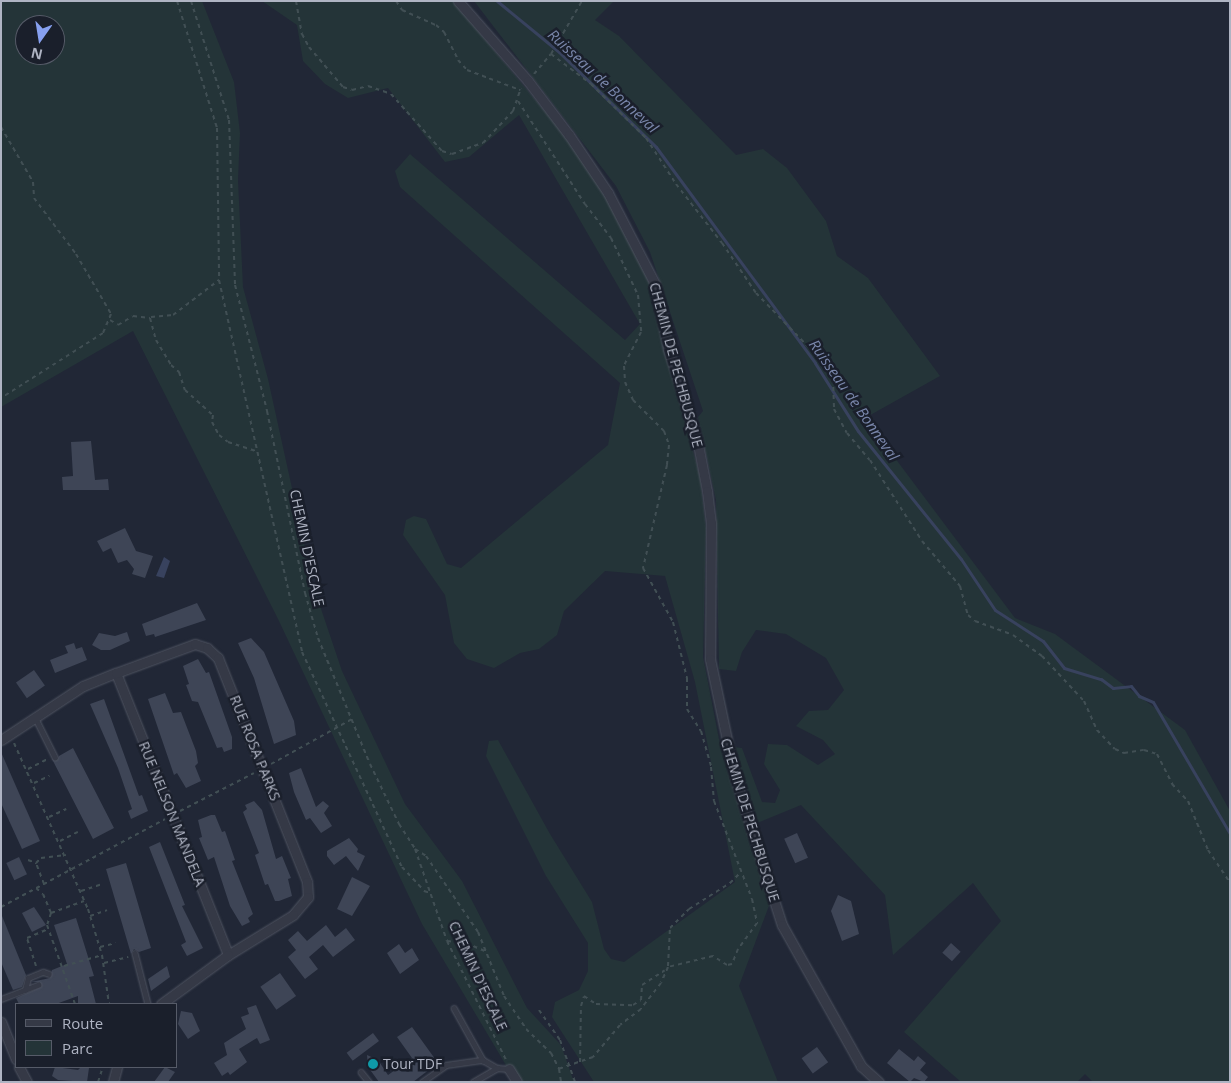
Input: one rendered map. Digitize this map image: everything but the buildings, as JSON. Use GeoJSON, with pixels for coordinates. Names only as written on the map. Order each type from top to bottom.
{"type":"FeatureCollection","features":[{"type":"Feature","properties":{"kind":"street","name":"CHEMIN DE PECHBUSQUE"},"geometry":{"type":"LineString","coordinates":[[458,1],[528,81],[608,193],[655,284],[668,349],[697,439],[707,491],[711,523],[710,659],[735,778],[790,940],[861,1066],[879,1082]]}},
{"type":"Feature","properties":{"kind":"street","name":"RUE ROSA PARKS"},"geometry":{"type":"LineString","coordinates":[[5,737],[83,686],[190,645],[207,648],[221,662],[307,882],[308,897],[294,915],[228,955],[162,1003]]}},
{"type":"Feature","properties":{"kind":"street","name":"RUE NELSON MANDELA"},"geometry":{"type":"LineString","coordinates":[[116,673],[228,955]]}},
{"type":"Feature","properties":{"kind":"street"},"geometry":{"type":"LineString","coordinates":[[1,1022],[15,1057]]}},
{"type":"Feature","properties":{"kind":"street"},"geometry":{"type":"LineString","coordinates":[[20,1068],[27,1082]]}},
{"type":"Feature","properties":{"kind":"street"},"geometry":{"type":"LineString","coordinates":[[113,1082],[117,1068]]}},
{"type":"Feature","properties":{"kind":"street"},"geometry":{"type":"LineString","coordinates":[[509,1069],[517,1082]]}},
{"type":"Feature","properties":{"kind":"lane"},"geometry":{"type":"LineString","coordinates":[[35,717],[55,757]]}},
{"type":"Feature","properties":{"kind":"lane"},"geometry":{"type":"LineString","coordinates":[[135,954],[148,1003]]}},
{"type":"Feature","properties":{"kind":"lane"},"geometry":{"type":"LineString","coordinates":[[25,990],[28,978],[42,972],[49,974]]}},
{"type":"Feature","properties":{"kind":"lane"},"geometry":{"type":"LineString","coordinates":[[1,1000],[38,985]]}},
{"type":"Feature","properties":{"kind":"lane"},"geometry":{"type":"LineString","coordinates":[[454,1008],[483,1060],[497,1068],[509,1069]]}},
{"type":"Feature","properties":{"kind":"lane"},"geometry":{"type":"LineString","coordinates":[[422,1082],[446,1065],[483,1060]]}},
{"type":"Feature","properties":{"kind":"lane"},"geometry":{"type":"LineString","coordinates":[[473,1082],[497,1068]]}},
{"type":"Feature","properties":{"kind":"lane"},"geometry":{"type":"LineString","coordinates":[[361,1072],[369,1082]]}},
{"type":"Feature","properties":{"kind":"path"},"geometry":{"type":"LineString","coordinates":[[177,1],[217,128],[219,280],[302,652],[402,867],[424,892],[430,893]]}},
{"type":"Feature","properties":{"kind":"path","name":"CHEMIN D'ESCALE"},"geometry":{"type":"LineString","coordinates":[[192,1],[229,120],[231,224],[235,285],[243,324],[267,410],[304,593],[318,638],[352,719],[399,824],[415,849],[447,941],[480,1002],[509,1069]]}},
{"type":"Feature","properties":{"kind":"path"},"geometry":{"type":"LineString","coordinates":[[296,1],[302,34],[308,47],[344,87],[352,90],[368,86],[391,94],[442,152],[452,154],[483,143],[518,101],[585,204],[612,238],[638,296],[642,315],[640,332],[624,366],[625,382],[633,400],[664,431],[669,445],[667,465],[643,568],[673,622],[687,678],[687,709],[701,730],[711,767],[714,801],[752,899],[757,923],[738,948],[732,964],[727,965],[713,956],[668,967],[661,976],[642,985],[641,1000],[633,1006],[596,1004],[584,996],[581,1006],[580,1063]]}},
{"type":"Feature","properties":{"kind":"path"},"geometry":{"type":"LineString","coordinates":[[396,1],[402,10],[436,25],[444,32],[458,60],[467,70],[520,90]]}},
{"type":"Feature","properties":{"kind":"path"},"geometry":{"type":"LineString","coordinates":[[528,81],[552,54],[582,1]]}},
{"type":"Feature","properties":{"kind":"path"},"geometry":{"type":"LineString","coordinates":[[552,54],[591,84],[646,138],[676,184],[756,293],[826,365],[833,379],[834,409],[847,433],[870,460],[922,541],[960,586],[968,615],[975,621],[1013,635],[1042,656],[1084,701],[1097,730],[1115,749],[1124,753],[1144,750],[1156,754],[1172,784],[1188,802],[1208,850],[1230,883]]}},
{"type":"Feature","properties":{"kind":"path"},"geometry":{"type":"LineString","coordinates":[[1,127],[33,182],[34,198],[76,254],[109,309],[110,320],[103,333],[1,398]]}},
{"type":"Feature","properties":{"kind":"path"},"geometry":{"type":"LineString","coordinates":[[110,320],[118,324],[133,316],[150,318],[173,315],[219,280]]}},
{"type":"Feature","properties":{"kind":"path"},"geometry":{"type":"LineString","coordinates":[[150,318],[156,340],[170,365],[179,372],[185,390],[213,415],[212,422],[219,435],[228,442],[258,452]]}},
{"type":"Feature","properties":{"kind":"path"},"geometry":{"type":"LineString","coordinates":[[1,907],[172,814],[338,729],[352,719]]}},
{"type":"Feature","properties":{"kind":"path"},"geometry":{"type":"LineString","coordinates":[[5,737],[28,769],[81,891],[104,963],[109,1003]]}},
{"type":"Feature","properties":{"kind":"path"},"geometry":{"type":"LineString","coordinates":[[28,769],[55,757]]}},
{"type":"Feature","properties":{"kind":"path"},"geometry":{"type":"LineString","coordinates":[[34,783],[49,776]]}},
{"type":"Feature","properties":{"kind":"path"},"geometry":{"type":"LineString","coordinates":[[49,817],[66,809]]}},
{"type":"Feature","properties":{"kind":"path"},"geometry":{"type":"LineString","coordinates":[[60,841],[78,832]]}},
{"type":"Feature","properties":{"kind":"path"},"geometry":{"type":"LineString","coordinates":[[415,849],[426,856],[478,932],[516,1016],[546,1045],[559,1069],[561,1082]]}},
{"type":"Feature","properties":{"kind":"path"},"geometry":{"type":"LineString","coordinates":[[36,863],[41,858],[66,855]]}},
{"type":"Feature","properties":{"kind":"path"},"geometry":{"type":"LineString","coordinates":[[28,860],[36,863],[44,884]]}},
{"type":"Feature","properties":{"kind":"path"},"geometry":{"type":"LineString","coordinates":[[559,1069],[571,1067],[593,1057],[620,1025],[641,1009],[661,983],[668,967],[670,928],[689,909],[730,883],[741,872]]}},
{"type":"Feature","properties":{"kind":"path"},"geometry":{"type":"LineString","coordinates":[[81,891],[100,885]]}},
{"type":"Feature","properties":{"kind":"path"},"geometry":{"type":"LineString","coordinates":[[36,888],[43,894],[51,913],[48,929],[63,966],[75,1003]]}},
{"type":"Feature","properties":{"kind":"path"},"geometry":{"type":"LineString","coordinates":[[51,913],[84,901]]}},
{"type":"Feature","properties":{"kind":"path"},"geometry":{"type":"LineString","coordinates":[[90,916],[107,910]]}},
{"type":"Feature","properties":{"kind":"path"},"geometry":{"type":"LineString","coordinates":[[37,969],[27,938],[48,929]]}},
{"type":"Feature","properties":{"kind":"path"},"geometry":{"type":"LineString","coordinates":[[447,941],[466,943],[485,951]]}},
{"type":"Feature","properties":{"kind":"path"},"geometry":{"type":"LineString","coordinates":[[100,947],[116,943]]}},
{"type":"Feature","properties":{"kind":"path"},"geometry":{"type":"LineString","coordinates":[[104,963],[135,954]]}},
{"type":"Feature","properties":{"kind":"path"},"geometry":{"type":"LineString","coordinates":[[63,966],[102,955]]}},
{"type":"Feature","properties":{"kind":"path"},"geometry":{"type":"LineString","coordinates":[[539,1010],[560,1040],[575,1082]]}},
{"type":"Feature","properties":{"kind":"path"},"geometry":{"type":"LineString","coordinates":[[98,1082],[103,1068]]}},
{"type":"Feature","properties":{"kind":"green space"},"geometry":{"type":"Polygon","coordinates":[[[1,1],[202,1],[234,82],[240,133],[238,180],[243,287],[268,379],[314,588],[342,671],[405,804],[462,881],[527,1008],[561,1045],[574,1082],[516,1082],[422,924],[278,619],[133,331],[1,407],[1,1]]]}},
{"type":"Feature","properties":{"kind":"green space"},"geometry":{"type":"Polygon","coordinates":[[[262,1],[453,1],[562,132],[604,194],[643,268],[658,306],[666,355],[700,476],[706,528],[703,657],[719,739],[770,903],[739,986],[778,1082],[594,1082],[552,1017],[555,1002],[579,990],[588,971],[588,943],[546,876],[486,756],[489,741],[498,740],[550,834],[592,902],[604,949],[611,959],[624,962],[735,882],[695,682],[665,576],[605,571],[564,611],[557,635],[539,649],[520,653],[494,668],[467,659],[454,643],[445,595],[403,535],[406,520],[414,516],[426,519],[447,564],[461,568],[608,445],[620,383],[400,187],[395,171],[410,154],[625,340],[640,324],[519,115],[469,157],[445,162],[388,88],[348,98],[325,84],[303,61],[297,25],[262,1]]]}},
{"type":"Feature","properties":{"kind":"green space"},"geometry":{"type":"Polygon","coordinates":[[[474,1],[614,1],[595,20],[619,36],[736,155],[763,149],[787,168],[826,221],[837,256],[868,278],[940,376],[865,418],[1015,618],[1055,634],[1185,730],[1230,811],[1230,1082],[1093,1082],[1085,1074],[1077,1082],[961,1082],[904,1032],[1001,921],[973,883],[893,955],[885,895],[801,805],[757,823],[734,747],[742,748],[762,802],[775,803],[780,790],[764,764],[768,744],[787,745],[818,765],[835,754],[823,740],[796,726],[809,711],[828,710],[844,690],[826,658],[786,634],[756,630],[742,652],[736,671],[719,669],[716,500],[698,417],[703,411],[650,252],[616,186],[474,1]]]}},
{"type":"Feature","properties":{"kind":"water"},"geometry":{"type":"Polygon","coordinates":[[[164,557],[170,561],[164,578],[156,576],[164,557]]]}},
{"type":"Feature","properties":{"kind":"waterway","name":"Ruisseau de Bonneval"},"geometry":{"type":"LineString","coordinates":[[497,1],[559,52],[656,147],[815,363],[858,431],[961,559],[995,610],[1043,641],[1064,668],[1101,679],[1113,688],[1131,686],[1139,696],[1153,702],[1230,834]]}},
{"type":"Feature","properties":{"kind":"place","name":"Tour TDF"},"geometry":{"type":"Point","coordinates":[373,1064]}}]}
